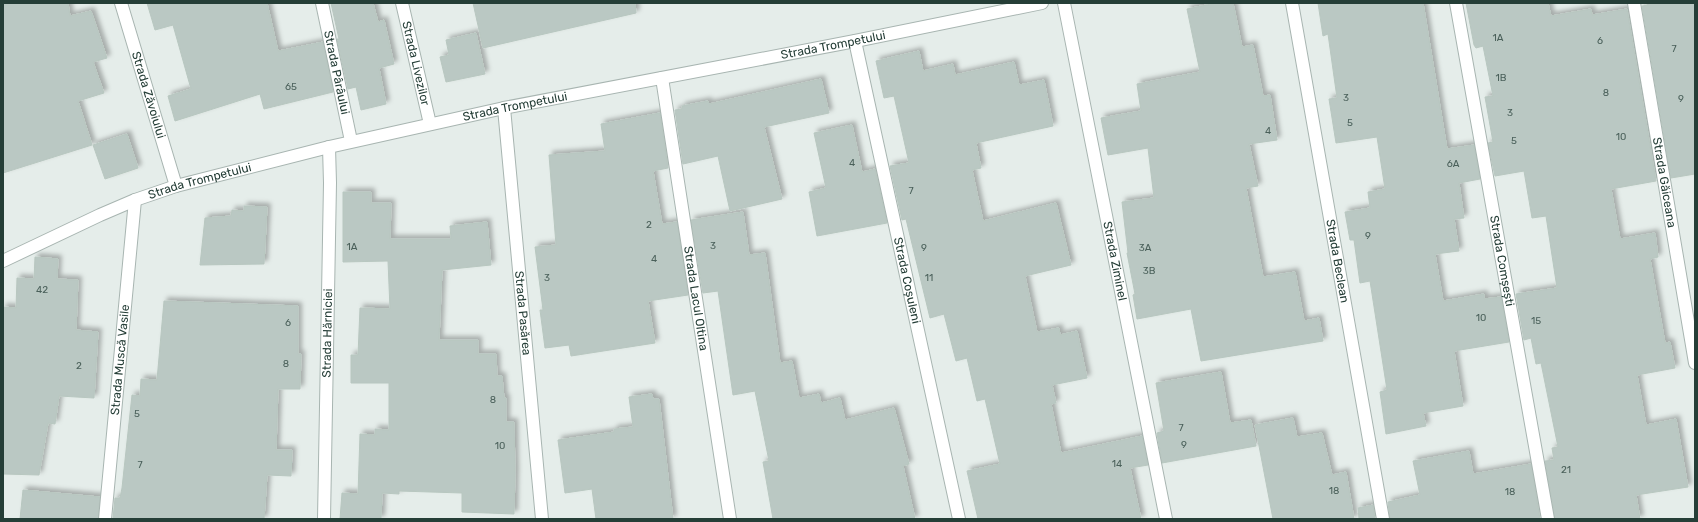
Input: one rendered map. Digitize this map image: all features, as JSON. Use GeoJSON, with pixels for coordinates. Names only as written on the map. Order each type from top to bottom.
{"type":"FeatureCollection","features":[{"type":"Feature","properties":{"kind":"street","name":"Strada Zăvoiului"},"geometry":{"type":"LineString","coordinates":[[121,3],[176,186]]}},
{"type":"Feature","properties":{"kind":"street","name":"Strada Pârâului"},"geometry":{"type":"LineString","coordinates":[[322,3],[351,141]]}},
{"type":"Feature","properties":{"kind":"street","name":"Strada Livezilor"},"geometry":{"type":"LineString","coordinates":[[402,3],[430,124]]}},
{"type":"Feature","properties":{"kind":"street","name":"Strada Trompetului"},"geometry":{"type":"LineString","coordinates":[[3,261],[135,200],[176,186],[351,141],[504,108],[855,41],[1014,6],[1042,3]]}},
{"type":"Feature","properties":{"kind":"street","name":"Strada Ziminel"},"geometry":{"type":"LineString","coordinates":[[1064,3],[1166,519]]}},
{"type":"Feature","properties":{"kind":"street","name":"Strada Beclean"},"geometry":{"type":"LineString","coordinates":[[1292,3],[1383,519]]}},
{"type":"Feature","properties":{"kind":"street","name":"Strada Comșești"},"geometry":{"type":"LineString","coordinates":[[1456,3],[1548,519]]}},
{"type":"Feature","properties":{"kind":"street","name":"Strada Găiceana"},"geometry":{"type":"LineString","coordinates":[[1634,3],[1695,363]]}},
{"type":"Feature","properties":{"kind":"street","name":"Strada Coșuleni"},"geometry":{"type":"LineString","coordinates":[[855,41],[959,519]]}},
{"type":"Feature","properties":{"kind":"street","name":"Strada Lacul Oltina"},"geometry":{"type":"LineString","coordinates":[[662,78],[730,519]]}},
{"type":"Feature","properties":{"kind":"street","name":"Strada Pasărea"},"geometry":{"type":"LineString","coordinates":[[504,108],[542,519]]}},
{"type":"Feature","properties":{"kind":"street","name":"Strada Hărniciei"},"geometry":{"type":"LineString","coordinates":[[324,519],[330,183],[329,147]]}},
{"type":"Feature","properties":{"kind":"street","name":"Strada Muscă Vasile"},"geometry":{"type":"LineString","coordinates":[[105,519],[135,200]]}},
{"type":"Feature","properties":{"kind":"building"},"geometry":{"type":"Polygon","coordinates":[[[3,3],[68,3],[70,16],[91,11],[107,58],[93,62],[104,93],[78,101],[92,145],[3,173],[3,3]]]}},
{"type":"Feature","properties":{"kind":"building"},"geometry":{"type":"Polygon","coordinates":[[[147,3],[267,3],[278,51],[323,42],[333,92],[264,109],[260,94],[175,121],[168,96],[191,89],[173,25],[155,30],[147,3]]]}},
{"type":"Feature","properties":{"kind":"building"},"geometry":{"type":"Polygon","coordinates":[[[331,3],[373,3],[378,22],[384,20],[394,64],[379,68],[386,104],[361,110],[356,87],[348,89],[331,3]]]}},
{"type":"Feature","properties":{"kind":"building"},"geometry":{"type":"Polygon","coordinates":[[[473,3],[635,3],[636,13],[483,48],[473,3]]]}},
{"type":"Feature","properties":{"kind":"building"},"geometry":{"type":"Polygon","coordinates":[[[1216,3],[1233,3],[1242,47],[1253,45],[1263,96],[1270,95],[1277,140],[1249,144],[1258,186],[1246,188],[1263,277],[1295,272],[1304,321],[1319,318],[1323,341],[1201,361],[1191,309],[1137,319],[1133,295],[1135,294],[1127,253],[1122,202],[1154,198],[1148,148],[1108,155],[1101,118],[1141,111],[1137,84],[1200,72],[1187,9],[1216,3]]]}},
{"type":"Feature","properties":{"kind":"building"},"geometry":{"type":"Polygon","coordinates":[[[1318,3],[1423,3],[1447,149],[1474,145],[1480,179],[1459,183],[1464,218],[1454,219],[1459,251],[1435,254],[1443,301],[1484,294],[1484,299],[1501,297],[1509,342],[1454,351],[1463,406],[1423,413],[1426,426],[1386,434],[1380,392],[1387,390],[1370,281],[1360,283],[1354,240],[1350,240],[1345,212],[1370,208],[1368,192],[1385,189],[1377,137],[1336,143],[1329,99],[1337,98],[1328,34],[1323,36],[1318,3]]]}},
{"type":"Feature","properties":{"kind":"building"},"geometry":{"type":"Polygon","coordinates":[[[1466,3],[1548,3],[1551,16],[1591,9],[1592,15],[1627,9],[1656,181],[1611,189],[1620,239],[1655,233],[1658,257],[1650,259],[1665,343],[1670,342],[1675,368],[1637,375],[1646,425],[1676,419],[1688,487],[1636,495],[1640,519],[1555,519],[1545,461],[1554,460],[1552,448],[1558,447],[1541,363],[1536,364],[1531,338],[1524,340],[1516,294],[1557,288],[1546,216],[1532,218],[1524,171],[1495,176],[1488,143],[1493,142],[1485,97],[1493,96],[1483,46],[1476,48],[1474,45],[1466,3]]]}},
{"type":"Feature","properties":{"kind":"building"},"geometry":{"type":"Polygon","coordinates":[[[1647,3],[1695,3],[1695,174],[1671,178],[1642,6],[1648,5],[1647,3]]]}},
{"type":"Feature","properties":{"kind":"building"},"geometry":{"type":"Polygon","coordinates":[[[476,33],[485,74],[446,82],[440,57],[449,55],[446,40],[476,33]]]}},
{"type":"Feature","properties":{"kind":"building"},"geometry":{"type":"Polygon","coordinates":[[[919,51],[923,71],[953,64],[955,75],[1014,62],[1019,85],[1044,80],[1053,126],[976,143],[981,168],[972,170],[983,221],[1056,203],[1071,265],[1025,276],[1037,332],[1059,328],[1060,335],[1077,331],[1087,378],[1052,385],[1056,403],[1051,404],[1061,453],[1142,436],[1148,465],[1130,468],[1141,519],[978,519],[967,471],[1000,464],[985,399],[977,401],[967,358],[956,361],[944,314],[930,318],[906,219],[902,220],[890,166],[909,163],[894,96],[884,98],[876,61],[919,51]]]}},
{"type":"Feature","properties":{"kind":"building"},"geometry":{"type":"Polygon","coordinates":[[[821,79],[829,113],[764,127],[782,199],[730,211],[718,156],[683,164],[675,110],[682,109],[682,106],[708,101],[709,104],[821,79]]]}},
{"type":"Feature","properties":{"kind":"building"},"geometry":{"type":"Polygon","coordinates":[[[660,113],[668,168],[653,171],[662,224],[677,222],[688,295],[648,301],[655,343],[571,356],[569,345],[545,348],[540,310],[543,310],[535,247],[556,245],[549,155],[605,151],[601,124],[660,113]]]}},
{"type":"Feature","properties":{"kind":"building"},"geometry":{"type":"Polygon","coordinates":[[[852,125],[862,172],[875,169],[887,223],[817,236],[809,192],[826,188],[814,133],[852,125]]]}},
{"type":"Feature","properties":{"kind":"building"},"geometry":{"type":"Polygon","coordinates":[[[127,134],[138,168],[105,179],[93,145],[127,134]]]}},
{"type":"Feature","properties":{"kind":"building"},"geometry":{"type":"Polygon","coordinates":[[[343,192],[371,192],[371,203],[391,203],[390,239],[451,239],[450,226],[487,222],[491,265],[442,270],[439,340],[478,340],[478,354],[496,354],[497,376],[502,376],[504,398],[506,398],[506,422],[514,422],[514,514],[462,512],[462,493],[399,491],[399,494],[382,493],[381,519],[340,519],[342,493],[358,494],[360,434],[375,435],[375,429],[389,430],[389,383],[351,383],[351,355],[358,355],[360,308],[390,309],[388,261],[343,262],[343,192]]]}},
{"type":"Feature","properties":{"kind":"building"},"geometry":{"type":"Polygon","coordinates":[[[244,206],[267,207],[264,264],[200,265],[205,218],[231,216],[232,210],[244,211],[244,206]]]}},
{"type":"Feature","properties":{"kind":"building"},"geometry":{"type":"Polygon","coordinates":[[[743,212],[749,255],[765,253],[780,363],[792,361],[799,398],[819,394],[821,403],[840,398],[845,420],[894,408],[909,464],[903,466],[915,519],[773,519],[763,462],[769,461],[755,391],[733,395],[718,291],[703,293],[691,220],[743,212]]]}},
{"type":"Feature","properties":{"kind":"building"},"geometry":{"type":"Polygon","coordinates":[[[35,257],[58,259],[57,279],[78,280],[76,330],[98,332],[94,398],[59,396],[55,424],[48,423],[39,475],[3,474],[3,307],[16,308],[17,278],[34,279],[35,257]]]}},
{"type":"Feature","properties":{"kind":"building"},"geometry":{"type":"Polygon","coordinates":[[[164,301],[298,306],[298,354],[301,354],[300,389],[278,389],[276,450],[292,450],[291,476],[267,475],[264,519],[113,519],[115,498],[120,498],[122,488],[132,395],[140,396],[141,379],[157,380],[164,301]]]}},
{"type":"Feature","properties":{"kind":"building"},"geometry":{"type":"Polygon","coordinates":[[[1221,372],[1230,423],[1251,420],[1256,446],[1162,463],[1157,433],[1164,431],[1156,383],[1221,372]]]}},
{"type":"Feature","properties":{"kind":"building"},"geometry":{"type":"Polygon","coordinates":[[[652,394],[653,399],[659,399],[673,519],[596,519],[592,489],[565,493],[558,440],[614,432],[614,429],[633,427],[629,397],[652,394]]]}},
{"type":"Feature","properties":{"kind":"building"},"geometry":{"type":"Polygon","coordinates":[[[1293,418],[1297,437],[1322,433],[1332,475],[1346,472],[1354,519],[1273,519],[1255,425],[1293,418]]]}},
{"type":"Feature","properties":{"kind":"building"},"geometry":{"type":"Polygon","coordinates":[[[1469,451],[1473,474],[1531,464],[1540,519],[1390,519],[1388,502],[1420,495],[1413,461],[1469,451]]]}},
{"type":"Feature","properties":{"kind":"building"},"geometry":{"type":"Polygon","coordinates":[[[23,490],[100,497],[98,519],[20,519],[23,490]]]}},
{"type":"Feature","properties":{"kind":"building"},"geometry":{"type":"Polygon","coordinates":[[[1373,505],[1375,519],[1359,519],[1358,508],[1373,505]]]}}]}
